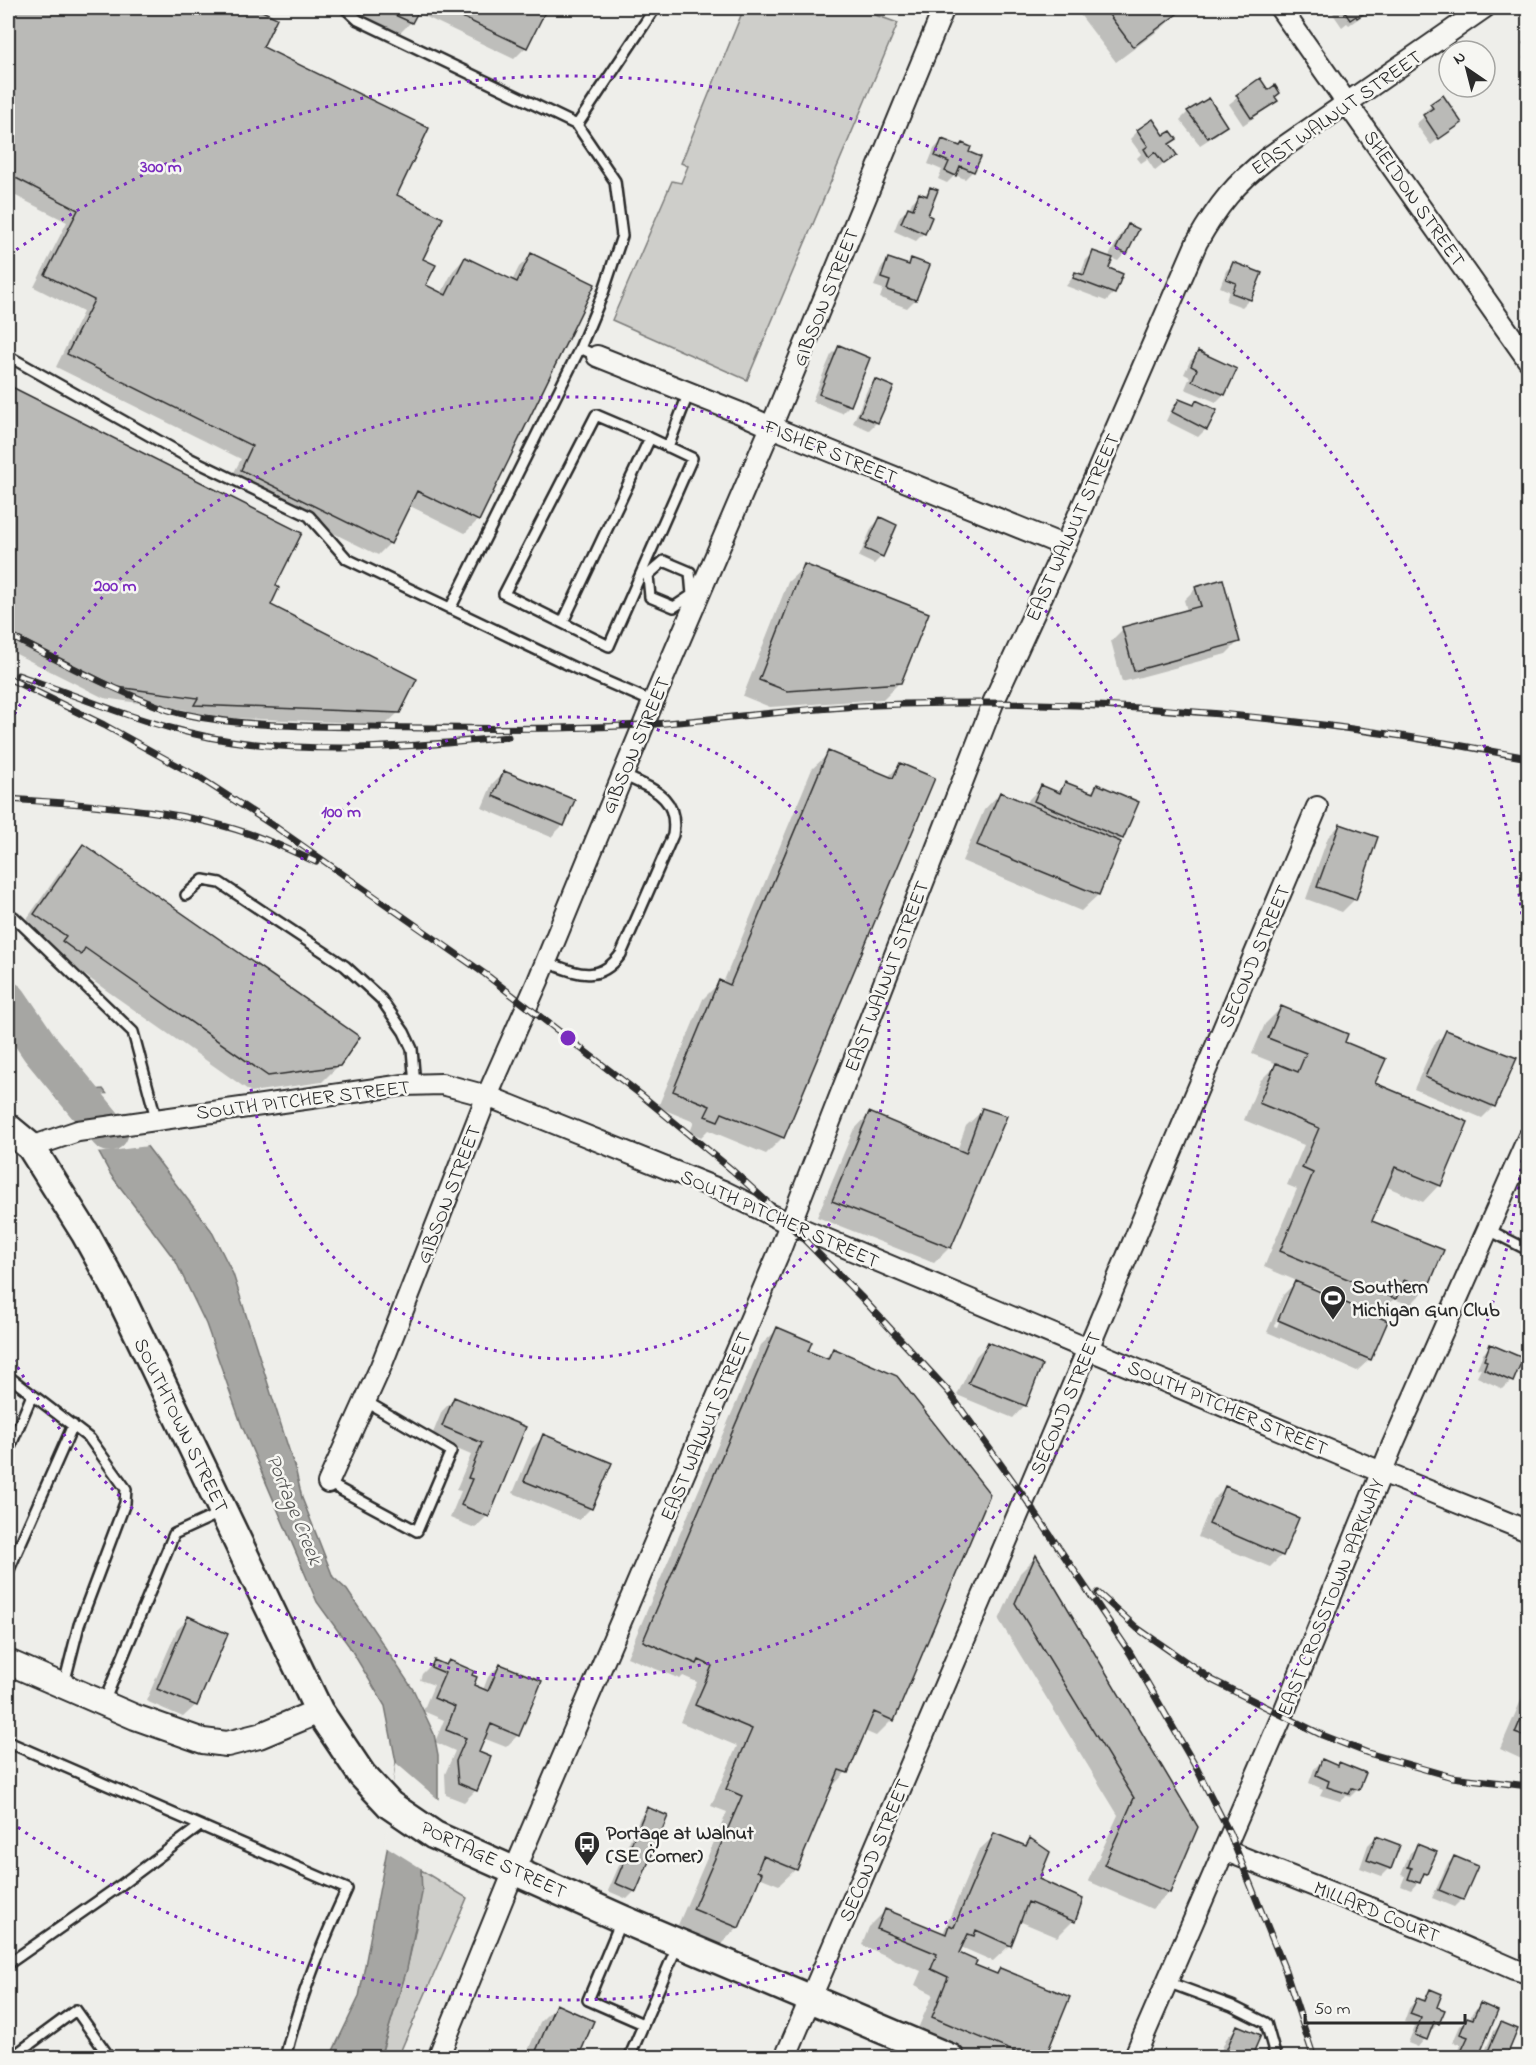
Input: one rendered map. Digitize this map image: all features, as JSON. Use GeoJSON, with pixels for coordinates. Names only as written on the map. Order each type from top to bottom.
{"type":"FeatureCollection","features":[{"type":"Feature","properties":{"kind":"main road"},"geometry":{"type":"LineString","coordinates":[[8,1128],[31,1147]]}},
{"type":"Feature","properties":{"kind":"main road","name":"SOUTHTOWN STREET"},"geometry":{"type":"LineString","coordinates":[[31,1147],[85,1233],[121,1298],[319,1711]]}},
{"type":"Feature","properties":{"kind":"main road","name":"PORTAGE STREET"},"geometry":{"type":"LineString","coordinates":[[319,1711],[362,1775],[390,1805],[434,1835],[950,2058]]}},
{"type":"Feature","properties":{"kind":"street","name":"GIBSON STREET"},"geometry":{"type":"LineString","coordinates":[[328,1483],[385,1356],[487,1096],[623,775],[695,596],[771,427],[944,8]]}},
{"type":"Feature","properties":{"kind":"street","name":"SHELDON STREET"},"geometry":{"type":"LineString","coordinates":[[1281,8],[1528,360]]}},
{"type":"Feature","properties":{"kind":"street","name":"EAST WALNUT STREET"},"geometry":{"type":"LineString","coordinates":[[438,2058],[514,1871],[790,1224],[993,703],[1065,546],[1192,253],[1224,199],[1244,177],[1484,8]]}},
{"type":"Feature","properties":{"kind":"street","name":"FISHER STREET"},"geometry":{"type":"LineString","coordinates":[[588,352],[1065,546]]}},
{"type":"Feature","properties":{"kind":"street","name":"SECOND STREET"},"geometry":{"type":"LineString","coordinates":[[785,2058],[1317,807]]}},
{"type":"Feature","properties":{"kind":"street","name":"SOUTH PITCHER STREET"},"geometry":{"type":"LineString","coordinates":[[31,1147],[78,1131],[156,1118],[344,1092],[415,1085],[449,1085],[487,1096],[723,1191],[790,1224],[1528,1531]]}},
{"type":"Feature","properties":{"kind":"street","name":"EAST CROSSTOWN PARKWAY"},"geometry":{"type":"LineString","coordinates":[[1134,2058],[1283,1714],[1382,1472],[1528,1138]]}},
{"type":"Feature","properties":{"kind":"street"},"geometry":{"type":"LineString","coordinates":[[8,1662],[135,1717],[203,1741],[227,1744],[259,1736],[319,1711]]}},
{"type":"Feature","properties":{"kind":"street","name":"MILLARD COURT"},"geometry":{"type":"LineString","coordinates":[[1224,1850],[1528,1973]]}},
{"type":"Feature","properties":{"kind":"lane"},"geometry":{"type":"LineString","coordinates":[[345,8],[358,20],[577,124],[615,181],[622,236],[603,293],[588,352],[450,609]]}},
{"type":"Feature","properties":{"kind":"lane"},"geometry":{"type":"LineString","coordinates":[[577,124],[655,8]]}},
{"type":"Feature","properties":{"kind":"lane"},"geometry":{"type":"LineString","coordinates":[[8,356],[190,459],[309,516],[347,559],[653,702]]}},
{"type":"Feature","properties":{"kind":"lane"},"geometry":{"type":"LineString","coordinates":[[668,447],[689,393]]}},
{"type":"Feature","properties":{"kind":"lane"},"geometry":{"type":"LineString","coordinates":[[596,415],[650,438],[692,458],[645,574],[609,646],[504,594],[596,415]]}},
{"type":"Feature","properties":{"kind":"lane"},"geometry":{"type":"LineString","coordinates":[[563,622],[650,438]]}},
{"type":"Feature","properties":{"kind":"lane"},"geometry":{"type":"LineString","coordinates":[[664,561],[690,572],[695,596],[674,607],[650,597],[645,574],[664,561]]}},
{"type":"Feature","properties":{"kind":"lane"},"geometry":{"type":"LineString","coordinates":[[545,962],[578,974],[597,974],[613,966],[621,954],[673,835],[675,821],[671,807],[657,791],[623,775]]}},
{"type":"Feature","properties":{"kind":"lane"},"geometry":{"type":"LineString","coordinates":[[186,895],[203,880],[220,883],[345,966],[381,999],[404,1032],[412,1048],[415,1085]]}},
{"type":"Feature","properties":{"kind":"lane"},"geometry":{"type":"LineString","coordinates":[[14,916],[133,1032],[156,1118]]}},
{"type":"Feature","properties":{"kind":"lane"},"geometry":{"type":"LineString","coordinates":[[1489,1230],[1528,1250]]}},
{"type":"Feature","properties":{"kind":"lane"},"geometry":{"type":"LineString","coordinates":[[8,1376],[90,1439],[126,1489],[125,1503],[79,1625],[63,1686]]}},
{"type":"Feature","properties":{"kind":"lane"},"geometry":{"type":"LineString","coordinates":[[8,1452],[32,1395]]}},
{"type":"Feature","properties":{"kind":"lane"},"geometry":{"type":"LineString","coordinates":[[328,1483],[417,1531],[451,1451],[365,1401]]}},
{"type":"Feature","properties":{"kind":"lane"},"geometry":{"type":"LineString","coordinates":[[8,1572],[73,1425]]}},
{"type":"Feature","properties":{"kind":"lane"},"geometry":{"type":"LineString","coordinates":[[104,1704],[174,1534],[224,1511]]}},
{"type":"Feature","properties":{"kind":"lane"},"geometry":{"type":"LineString","coordinates":[[8,1742],[347,1889],[327,1932],[293,2025],[285,2058]]}},
{"type":"Feature","properties":{"kind":"lane"},"geometry":{"type":"LineString","coordinates":[[8,1964],[201,1826]]}},
{"type":"Feature","properties":{"kind":"lane"},"geometry":{"type":"LineString","coordinates":[[622,1918],[588,2000],[644,2024]]}},
{"type":"Feature","properties":{"kind":"lane"},"geometry":{"type":"LineString","coordinates":[[629,2058],[679,1942]]}},
{"type":"Feature","properties":{"kind":"lane"},"geometry":{"type":"LineString","coordinates":[[1167,1982],[1232,2006],[1266,2024],[1276,2058]]}},
{"type":"Feature","properties":{"kind":"lane"},"geometry":{"type":"LineString","coordinates":[[11,2058],[76,2010],[110,2058]]}},
{"type":"Feature","properties":{"kind":"shaded area"},"geometry":{"type":"Polygon","coordinates":[[[744,8],[862,8],[898,23],[747,380],[612,320],[672,181],[681,183],[688,166],[681,163],[744,8]]]}},
{"type":"Feature","properties":{"kind":"shaded area"},"geometry":{"type":"Polygon","coordinates":[[[421,1870],[467,1898],[398,2057],[380,2058],[413,1941],[418,1918],[421,1870]]]}},
{"type":"Feature","properties":{"kind":"water"},"geometry":{"type":"Polygon","coordinates":[[[103,1089],[211,1230],[233,1274],[296,1472],[302,1498],[333,1577],[347,1590],[414,1691],[434,1734],[438,1755],[438,1798],[421,1870],[422,1893],[407,1969],[380,2057],[330,2057],[359,1997],[387,1850],[396,1762],[385,1706],[349,1646],[317,1602],[242,1426],[206,1324],[175,1260],[111,1175],[99,1153],[54,1095],[103,1089]]]}},
{"type":"Feature","properties":{"kind":"pier"},"geometry":{"type":"Polygon","coordinates":[[[109,1094],[148,1146],[96,1153],[56,1101],[109,1094]]]}},
{"type":"Feature","properties":{"kind":"pier"},"geometry":{"type":"Polygon","coordinates":[[[396,1763],[439,1800],[424,1870],[384,1845],[396,1763]]]}},
{"type":"Feature","properties":{"kind":"building"},"geometry":{"type":"Polygon","coordinates":[[[8,8],[256,8],[277,18],[263,47],[429,128],[397,195],[443,218],[423,259],[436,265],[426,285],[446,295],[465,257],[517,282],[531,253],[595,284],[479,521],[417,491],[391,544],[241,470],[252,446],[67,354],[94,300],[45,275],[78,210],[8,174],[8,8]]]}},
{"type":"Feature","properties":{"kind":"building"},"geometry":{"type":"Polygon","coordinates":[[[380,8],[420,8],[412,23],[380,8]]]}},
{"type":"Feature","properties":{"kind":"building"},"geometry":{"type":"Polygon","coordinates":[[[443,8],[547,8],[527,48],[443,8]]]}},
{"type":"Feature","properties":{"kind":"building"},"geometry":{"type":"Polygon","coordinates":[[[1104,8],[1178,8],[1181,11],[1133,47],[1104,8]]]}},
{"type":"Feature","properties":{"kind":"building"},"geometry":{"type":"Polygon","coordinates":[[[1342,8],[1372,8],[1350,20],[1342,8]]]}},
{"type":"Feature","properties":{"kind":"building"},"geometry":{"type":"Polygon","coordinates":[[[1260,78],[1268,90],[1275,85],[1280,93],[1275,97],[1278,101],[1251,118],[1236,95],[1260,78]]]}},
{"type":"Feature","properties":{"kind":"building"},"geometry":{"type":"Polygon","coordinates":[[[1209,98],[1227,126],[1208,138],[1187,111],[1209,98]]]}},
{"type":"Feature","properties":{"kind":"building"},"geometry":{"type":"Polygon","coordinates":[[[1437,99],[1446,99],[1462,123],[1439,139],[1423,115],[1433,108],[1430,104],[1437,99]]]}},
{"type":"Feature","properties":{"kind":"building"},"geometry":{"type":"Polygon","coordinates":[[[1153,119],[1164,135],[1171,131],[1177,139],[1169,144],[1177,155],[1164,164],[1155,152],[1149,157],[1144,149],[1148,146],[1137,130],[1153,119]]]}},
{"type":"Feature","properties":{"kind":"building"},"geometry":{"type":"Polygon","coordinates":[[[942,139],[960,146],[962,143],[971,147],[969,152],[981,157],[974,172],[960,166],[956,176],[945,171],[949,162],[935,156],[942,139]]]}},
{"type":"Feature","properties":{"kind":"building"},"geometry":{"type":"Polygon","coordinates":[[[930,187],[938,190],[928,215],[932,217],[925,234],[901,223],[908,207],[913,209],[919,193],[927,196],[930,187]]]}},
{"type":"Feature","properties":{"kind":"building"},"geometry":{"type":"Polygon","coordinates":[[[1128,224],[1139,229],[1127,254],[1116,249],[1128,224]]]}},
{"type":"Feature","properties":{"kind":"building"},"geometry":{"type":"Polygon","coordinates":[[[1093,251],[1113,258],[1109,268],[1123,274],[1115,294],[1073,278],[1075,272],[1084,275],[1093,251]]]}},
{"type":"Feature","properties":{"kind":"building"},"geometry":{"type":"Polygon","coordinates":[[[888,258],[909,265],[911,258],[930,265],[916,300],[887,290],[890,281],[881,278],[888,258]]]}},
{"type":"Feature","properties":{"kind":"building"},"geometry":{"type":"Polygon","coordinates":[[[1233,262],[1262,273],[1251,300],[1232,293],[1236,283],[1226,279],[1233,262]]]}},
{"type":"Feature","properties":{"kind":"building"},"geometry":{"type":"Polygon","coordinates":[[[839,345],[870,358],[851,406],[819,394],[839,345]]]}},
{"type":"Feature","properties":{"kind":"building"},"geometry":{"type":"Polygon","coordinates":[[[1198,351],[1237,369],[1225,395],[1192,381],[1197,369],[1191,366],[1198,351]]]}},
{"type":"Feature","properties":{"kind":"building"},"geometry":{"type":"Polygon","coordinates":[[[875,379],[894,387],[878,423],[859,415],[875,379]]]}},
{"type":"Feature","properties":{"kind":"building"},"geometry":{"type":"Polygon","coordinates":[[[8,385],[302,533],[276,585],[279,588],[271,605],[417,679],[400,713],[194,705],[198,698],[117,687],[8,632],[8,385]]]}},
{"type":"Feature","properties":{"kind":"building"},"geometry":{"type":"Polygon","coordinates":[[[1179,399],[1194,405],[1196,400],[1217,410],[1207,430],[1172,412],[1179,399]]]}},
{"type":"Feature","properties":{"kind":"building"},"geometry":{"type":"Polygon","coordinates":[[[880,517],[897,525],[883,557],[865,549],[880,517]]]}},
{"type":"Feature","properties":{"kind":"building"},"geometry":{"type":"Polygon","coordinates":[[[804,564],[929,613],[901,683],[787,691],[759,680],[804,564]]]}},
{"type":"Feature","properties":{"kind":"building"},"geometry":{"type":"Polygon","coordinates":[[[1223,579],[1240,642],[1134,671],[1122,627],[1201,606],[1195,587],[1223,579]]]}},
{"type":"Feature","properties":{"kind":"building"},"geometry":{"type":"Polygon","coordinates":[[[828,751],[893,778],[900,763],[935,778],[784,1138],[722,1113],[718,1121],[705,1116],[710,1106],[673,1091],[719,980],[730,985],[828,751]]]}},
{"type":"Feature","properties":{"kind":"building"},"geometry":{"type":"Polygon","coordinates":[[[504,771],[575,800],[564,826],[493,796],[504,771]]]}},
{"type":"Feature","properties":{"kind":"building"},"geometry":{"type":"Polygon","coordinates":[[[1065,782],[1093,793],[1097,784],[1139,802],[1123,839],[1034,801],[1041,785],[1060,793],[1065,782]]]}},
{"type":"Feature","properties":{"kind":"building"},"geometry":{"type":"Polygon","coordinates":[[[1000,792],[1121,842],[1099,895],[977,845],[1000,792]]]}},
{"type":"Feature","properties":{"kind":"building"},"geometry":{"type":"Polygon","coordinates":[[[1340,824],[1378,837],[1356,900],[1317,887],[1340,824]]]}},
{"type":"Feature","properties":{"kind":"building"},"geometry":{"type":"Polygon","coordinates":[[[83,844],[360,1037],[340,1066],[268,1076],[85,948],[81,955],[62,941],[66,936],[34,914],[83,844]]]}},
{"type":"Feature","properties":{"kind":"building"},"geometry":{"type":"Polygon","coordinates":[[[1281,1006],[1348,1034],[1345,1042],[1386,1059],[1375,1083],[1468,1122],[1441,1186],[1395,1167],[1372,1221],[1444,1250],[1427,1290],[1404,1280],[1396,1299],[1280,1251],[1313,1173],[1302,1168],[1319,1128],[1259,1103],[1276,1063],[1298,1072],[1306,1053],[1268,1038],[1281,1006]]]}},
{"type":"Feature","properties":{"kind":"building"},"geometry":{"type":"Polygon","coordinates":[[[1446,1030],[1517,1058],[1495,1107],[1425,1077],[1446,1030]]]}},
{"type":"Feature","properties":{"kind":"building"},"geometry":{"type":"Polygon","coordinates":[[[982,1108],[1007,1116],[951,1248],[832,1201],[869,1112],[966,1153],[982,1108]]]}},
{"type":"Feature","properties":{"kind":"building","name":"Southern Michigan Gun Club"},"geometry":{"type":"Polygon","coordinates":[[[1295,1281],[1388,1321],[1371,1360],[1278,1320],[1295,1281]]]}},
{"type":"Feature","properties":{"kind":"building"},"geometry":{"type":"Polygon","coordinates":[[[777,1327],[812,1342],[808,1351],[828,1359],[833,1348],[897,1376],[990,1494],[894,1721],[874,1712],[848,1773],[839,1770],[797,1870],[763,1856],[757,1871],[762,1873],[739,1928],[693,1909],[742,1796],[726,1789],[752,1729],[695,1705],[712,1666],[699,1660],[697,1664],[643,1641],[777,1327]]]}},
{"type":"Feature","properties":{"kind":"building"},"geometry":{"type":"Polygon","coordinates":[[[988,1342],[1042,1365],[1026,1406],[968,1383],[988,1342]]]}},
{"type":"Feature","properties":{"kind":"building"},"geometry":{"type":"Polygon","coordinates":[[[1490,1344],[1523,1358],[1513,1382],[1484,1369],[1487,1361],[1484,1360],[1490,1344]]]}},
{"type":"Feature","properties":{"kind":"building"},"geometry":{"type":"Polygon","coordinates":[[[454,1397],[526,1427],[489,1517],[461,1505],[472,1479],[468,1478],[482,1443],[442,1426],[454,1397]]]}},
{"type":"Feature","properties":{"kind":"building"},"geometry":{"type":"Polygon","coordinates":[[[543,1434],[612,1463],[592,1509],[524,1481],[543,1434]]]}},
{"type":"Feature","properties":{"kind":"building"},"geometry":{"type":"Polygon","coordinates":[[[1225,1486],[1299,1518],[1283,1556],[1209,1524],[1225,1486]]]}},
{"type":"Feature","properties":{"kind":"building"},"geometry":{"type":"Polygon","coordinates":[[[1036,1555],[1198,1827],[1170,1893],[1104,1865],[1134,1798],[1015,1603],[1036,1555]]]}},
{"type":"Feature","properties":{"kind":"building"},"geometry":{"type":"Polygon","coordinates":[[[188,1616],[228,1634],[197,1706],[157,1689],[188,1616]]]}},
{"type":"Feature","properties":{"kind":"building"},"geometry":{"type":"Polygon","coordinates":[[[434,1660],[446,1665],[449,1660],[474,1671],[472,1675],[477,1677],[474,1685],[488,1691],[500,1664],[542,1681],[519,1736],[491,1724],[479,1752],[491,1757],[477,1791],[458,1783],[456,1761],[466,1738],[446,1730],[455,1707],[434,1698],[445,1673],[431,1667],[434,1660]]]}},
{"type":"Feature","properties":{"kind":"building"},"geometry":{"type":"Polygon","coordinates":[[[1528,1702],[1528,1738],[1515,1733],[1528,1702]]]}},
{"type":"Feature","properties":{"kind":"building"},"geometry":{"type":"Polygon","coordinates":[[[1322,1759],[1338,1766],[1339,1762],[1366,1773],[1359,1790],[1352,1788],[1349,1794],[1327,1787],[1329,1781],[1316,1775],[1322,1759]]]}},
{"type":"Feature","properties":{"kind":"building"},"geometry":{"type":"Polygon","coordinates":[[[647,1807],[668,1816],[636,1892],[615,1883],[647,1807]]]}},
{"type":"Feature","properties":{"kind":"building"},"geometry":{"type":"Polygon","coordinates":[[[994,1833],[1026,1846],[1030,1838],[1050,1852],[1039,1879],[1083,1899],[1075,1922],[1028,1902],[1011,1946],[976,1930],[974,1936],[968,1934],[959,1953],[977,1961],[975,1965],[997,1974],[1000,1968],[1070,1997],[1045,2058],[1029,2058],[932,2017],[948,1977],[931,1969],[937,1954],[877,1929],[885,1909],[946,1934],[949,1925],[954,1927],[994,1833]]]}},
{"type":"Feature","properties":{"kind":"building"},"geometry":{"type":"Polygon","coordinates":[[[1376,1836],[1400,1845],[1391,1869],[1367,1860],[1376,1836]]]}},
{"type":"Feature","properties":{"kind":"building"},"geometry":{"type":"Polygon","coordinates":[[[1417,1844],[1437,1852],[1427,1874],[1424,1873],[1420,1883],[1408,1879],[1412,1868],[1408,1867],[1417,1844]]]}},
{"type":"Feature","properties":{"kind":"building"},"geometry":{"type":"Polygon","coordinates":[[[1454,1856],[1478,1866],[1463,1900],[1439,1890],[1454,1856]]]}},
{"type":"Feature","properties":{"kind":"building"},"geometry":{"type":"Polygon","coordinates":[[[1430,1989],[1442,1994],[1437,2007],[1445,2010],[1439,2024],[1434,2022],[1427,2040],[1415,2035],[1421,2018],[1410,2014],[1417,1998],[1425,2001],[1430,1989]]]}},
{"type":"Feature","properties":{"kind":"building"},"geometry":{"type":"Polygon","coordinates":[[[1480,2003],[1498,2011],[1478,2058],[1473,2058],[1461,2052],[1468,2037],[1460,2034],[1467,2017],[1473,2019],[1480,2003]]]}},
{"type":"Feature","properties":{"kind":"building"},"geometry":{"type":"Polygon","coordinates":[[[556,2004],[594,2021],[578,2058],[533,2058],[556,2004]]]}},
{"type":"Feature","properties":{"kind":"building"},"geometry":{"type":"Polygon","coordinates":[[[1501,2022],[1518,2029],[1506,2058],[1485,2058],[1501,2022]]]}},
{"type":"Feature","properties":{"kind":"building"},"geometry":{"type":"Polygon","coordinates":[[[1237,2025],[1261,2035],[1251,2058],[1223,2058],[1237,2025]]]}},
{"type":"Feature","properties":{"kind":"waterway","name":"Portage Creek"},"geometry":{"type":"LineString","coordinates":[[8,1001],[40,1048],[109,1132]]}},
{"type":"Feature","properties":{"kind":"railway"},"geometry":{"type":"LineString","coordinates":[[8,635],[101,682],[165,709],[207,718],[253,724],[505,729],[573,728],[641,725],[871,705],[1061,704],[1140,708],[1296,722],[1374,732],[1528,758]]}},
{"type":"Feature","properties":{"kind":"railway"},"geometry":{"type":"LineString","coordinates":[[18,675],[150,722],[176,730],[231,741],[300,747],[370,748],[508,737]]}},
{"type":"Feature","properties":{"kind":"railway"},"geometry":{"type":"LineString","coordinates":[[8,678],[104,725],[200,778],[277,828],[485,974],[640,1094],[732,1170],[861,1297],[948,1391],[1025,1498],[1130,1653],[1197,1769],[1230,1834],[1285,1970],[1314,2058]]}},
{"type":"Feature","properties":{"kind":"railway"},"geometry":{"type":"LineString","coordinates":[[8,799],[72,803],[200,820],[261,838],[316,862]]}},
{"type":"Feature","properties":{"kind":"railway"},"geometry":{"type":"LineString","coordinates":[[1098,1593],[1137,1628],[1212,1680],[1322,1735],[1368,1753],[1452,1777],[1528,1786]]}},
{"type":"Feature","properties":{"kind":"place","name":"Southern Michigan Gun Club"},"geometry":{"type":"Point","coordinates":[1333,1321]}},
{"type":"Feature","properties":{"kind":"place","name":"Portage at Walnut (SE Corner)"},"geometry":{"type":"Point","coordinates":[587,1867]}}]}
